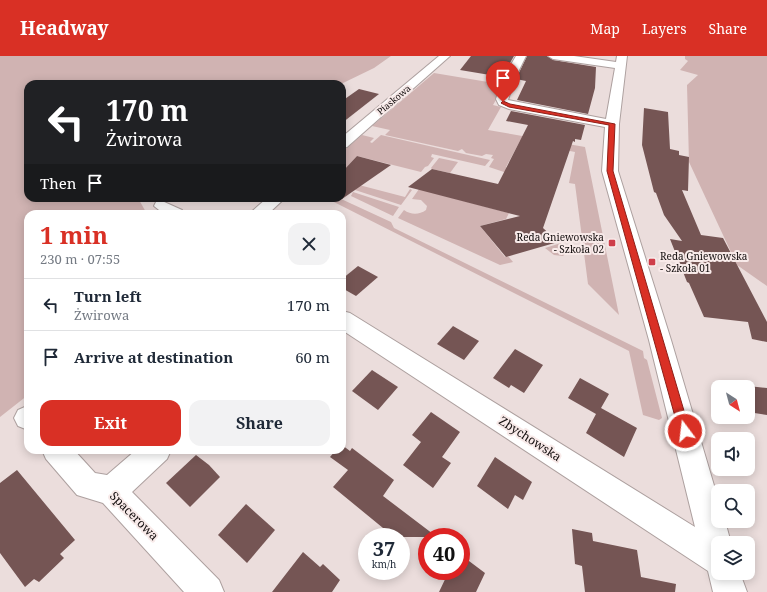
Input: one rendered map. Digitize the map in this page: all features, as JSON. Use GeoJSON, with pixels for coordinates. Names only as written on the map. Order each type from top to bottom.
{"type":"FeatureCollection","features":[{"type":"Feature","properties":{"kind":"street","name":"Piaskowa"},"geometry":{"type":"LineString","coordinates":[[346,141],[445,56]]}},
{"type":"Feature","properties":{"kind":"street"},"geometry":{"type":"LineString","coordinates":[[521,56],[510,78],[502,99],[503,102],[509,105],[612,124]]}},
{"type":"Feature","properties":{"kind":"street"},"geometry":{"type":"LineString","coordinates":[[553,56],[621,61],[612,124],[610,171],[660,340],[713,536]]}},
{"type":"Feature","properties":{"kind":"street"},"geometry":{"type":"LineString","coordinates":[[263,210],[272,202]]}},
{"type":"Feature","properties":{"kind":"street","name":"Zbychowska"},"geometry":{"type":"LineString","coordinates":[[346,321],[711,555]]}},
{"type":"Feature","properties":{"kind":"street","name":"Spacerowa"},"geometry":{"type":"LineString","coordinates":[[60,454],[87,485],[111,491],[207,592]]}},
{"type":"Feature","properties":{"kind":"street"},"geometry":{"type":"LineString","coordinates":[[111,491],[153,454]]}},
{"type":"Feature","properties":{"kind":"street"},"geometry":{"type":"LineString","coordinates":[[726,580],[730,592]]}},
{"type":"Feature","properties":{"kind":"shaded area"},"geometry":{"type":"Polygon","coordinates":[[[0,56],[391,56],[374,68],[346,82],[346,80],[24,80],[24,202],[140,202],[145,210],[24,210],[24,398],[0,417],[0,56]]]}},
{"type":"Feature","properties":{"kind":"shaded area"},"geometry":{"type":"Polygon","coordinates":[[[685,56],[767,56],[767,286],[737,265],[689,162],[687,85],[698,75],[680,70],[688,61],[685,59],[685,56]]]}},
{"type":"Feature","properties":{"kind":"shaded area"},"geometry":{"type":"Polygon","coordinates":[[[434,73],[500,84],[496,88],[501,91],[493,105],[501,107],[488,130],[585,147],[619,315],[588,284],[575,184],[569,183],[575,152],[520,141],[506,167],[513,175],[489,167],[494,159],[491,158],[493,155],[486,154],[482,156],[466,153],[462,149],[458,151],[385,135],[390,130],[372,126],[434,73]]]}},
{"type":"Feature","properties":{"kind":"shaded area"},"geometry":{"type":"Polygon","coordinates":[[[362,135],[374,138],[370,142],[372,143],[381,135],[490,160],[485,166],[432,154],[431,157],[434,158],[421,172],[357,156],[346,168],[346,149],[362,135]]]}},
{"type":"Feature","properties":{"kind":"shaded area"},"geometry":{"type":"Polygon","coordinates":[[[439,158],[458,162],[450,173],[432,169],[431,168],[439,158]]]}},
{"type":"Feature","properties":{"kind":"shaded area"},"geometry":{"type":"Polygon","coordinates":[[[359,185],[405,197],[410,189],[412,190],[401,205],[355,190],[359,185]]]}},
{"type":"Feature","properties":{"kind":"shaded area"},"geometry":{"type":"Polygon","coordinates":[[[419,189],[509,213],[506,219],[480,226],[505,257],[508,256],[513,262],[500,265],[398,218],[404,210],[415,214],[426,210],[427,206],[421,200],[412,199],[419,189]]]}},
{"type":"Feature","properties":{"kind":"shaded area"},"geometry":{"type":"Polygon","coordinates":[[[353,192],[399,207],[393,216],[351,196],[353,192]]]}},
{"type":"Feature","properties":{"kind":"shaded area"},"geometry":{"type":"Polygon","coordinates":[[[346,201],[391,222],[394,228],[643,351],[644,358],[647,360],[662,418],[659,420],[643,415],[629,351],[334,202],[346,201]]]}},
{"type":"Feature","properties":{"kind":"shaded area"},"geometry":{"type":"Polygon","coordinates":[[[561,243],[566,253],[563,256],[554,255],[545,248],[561,243]]]}},
{"type":"Feature","properties":{"kind":"building"},"geometry":{"type":"Polygon","coordinates":[[[471,56],[514,56],[502,77],[460,70],[471,56]]]}},
{"type":"Feature","properties":{"kind":"building"},"geometry":{"type":"Polygon","coordinates":[[[527,56],[547,56],[553,60],[596,67],[595,88],[588,114],[517,100],[526,81],[516,79],[527,56]]]}},
{"type":"Feature","properties":{"kind":"building"},"geometry":{"type":"Polygon","coordinates":[[[359,89],[379,94],[346,120],[346,98],[359,89]]]}},
{"type":"Feature","properties":{"kind":"building"},"geometry":{"type":"Polygon","coordinates":[[[644,108],[668,112],[670,149],[679,151],[679,155],[689,157],[688,191],[682,190],[701,235],[723,238],[767,322],[767,342],[752,339],[748,322],[704,317],[689,283],[687,282],[670,239],[682,241],[664,215],[656,193],[654,192],[642,145],[644,108]]]}},
{"type":"Feature","properties":{"kind":"building"},"geometry":{"type":"Polygon","coordinates":[[[511,111],[585,125],[581,140],[575,139],[575,142],[573,141],[543,228],[558,242],[506,257],[480,226],[520,216],[408,187],[432,169],[498,184],[528,125],[506,121],[511,111]]]}},
{"type":"Feature","properties":{"kind":"building"},"geometry":{"type":"Polygon","coordinates":[[[357,156],[391,165],[346,196],[346,168],[357,156]]]}},
{"type":"Feature","properties":{"kind":"building"},"geometry":{"type":"Polygon","coordinates":[[[358,266],[378,277],[356,296],[346,290],[346,276],[358,266]]]}},
{"type":"Feature","properties":{"kind":"building"},"geometry":{"type":"Polygon","coordinates":[[[453,326],[479,341],[464,360],[437,344],[453,326]]]}},
{"type":"Feature","properties":{"kind":"building"},"geometry":{"type":"Polygon","coordinates":[[[515,349],[543,365],[524,393],[511,385],[509,388],[493,378],[515,349]]]}},
{"type":"Feature","properties":{"kind":"building"},"geometry":{"type":"Polygon","coordinates":[[[372,370],[398,387],[378,410],[352,391],[372,370]]]}},
{"type":"Feature","properties":{"kind":"building"},"geometry":{"type":"Polygon","coordinates":[[[580,378],[609,394],[601,408],[637,428],[624,457],[586,433],[596,414],[568,398],[580,378]]]}},
{"type":"Feature","properties":{"kind":"building"},"geometry":{"type":"Polygon","coordinates":[[[755,387],[767,388],[767,415],[755,413],[755,387]]]}},
{"type":"Feature","properties":{"kind":"building"},"geometry":{"type":"Polygon","coordinates":[[[431,412],[460,432],[442,457],[451,463],[433,488],[403,465],[421,442],[412,435],[431,412]]]}},
{"type":"Feature","properties":{"kind":"building"},"geometry":{"type":"Polygon","coordinates":[[[346,448],[350,451],[352,448],[394,480],[383,496],[425,528],[418,528],[418,537],[410,537],[410,528],[383,528],[333,487],[348,470],[330,457],[333,454],[346,454],[346,448]]]}},
{"type":"Feature","properties":{"kind":"building"},"geometry":{"type":"Polygon","coordinates":[[[196,455],[209,465],[220,477],[190,507],[166,483],[196,455]]]}},
{"type":"Feature","properties":{"kind":"building"},"geometry":{"type":"Polygon","coordinates":[[[495,457],[532,482],[523,500],[515,495],[508,509],[477,486],[495,457]]]}},
{"type":"Feature","properties":{"kind":"building"},"geometry":{"type":"Polygon","coordinates":[[[17,470],[75,540],[60,554],[64,558],[39,582],[34,579],[25,587],[0,553],[0,483],[17,470]]]}},
{"type":"Feature","properties":{"kind":"building"},"geometry":{"type":"Polygon","coordinates":[[[246,504],[275,530],[247,563],[218,535],[246,504]]]}},
{"type":"Feature","properties":{"kind":"building"},"geometry":{"type":"Polygon","coordinates":[[[572,529],[592,533],[593,541],[637,550],[641,577],[676,584],[675,592],[585,592],[582,566],[575,564],[572,529]]]}},
{"type":"Feature","properties":{"kind":"building"},"geometry":{"type":"Polygon","coordinates":[[[303,552],[320,567],[323,564],[340,580],[332,592],[272,592],[303,552]]]}},
{"type":"Feature","properties":{"kind":"building"},"geometry":{"type":"Polygon","coordinates":[[[470,562],[485,573],[476,592],[439,592],[445,580],[470,580],[470,562]]]}},
{"type":"Feature","properties":{"kind":"place","name":"Reda Gniewowska - Szkoła 02"},"geometry":{"type":"Point","coordinates":[612,243]}},
{"type":"Feature","properties":{"kind":"place","name":"Reda Gniewowska - Szkoła 01"},"geometry":{"type":"Point","coordinates":[652,262]}},
{"type":"Feature","properties":{"kind":"route"},"geometry":{"type":"LineString","coordinates":[[503,102],[509,105],[612,124],[610,171],[660,340],[685,431]]}}]}
